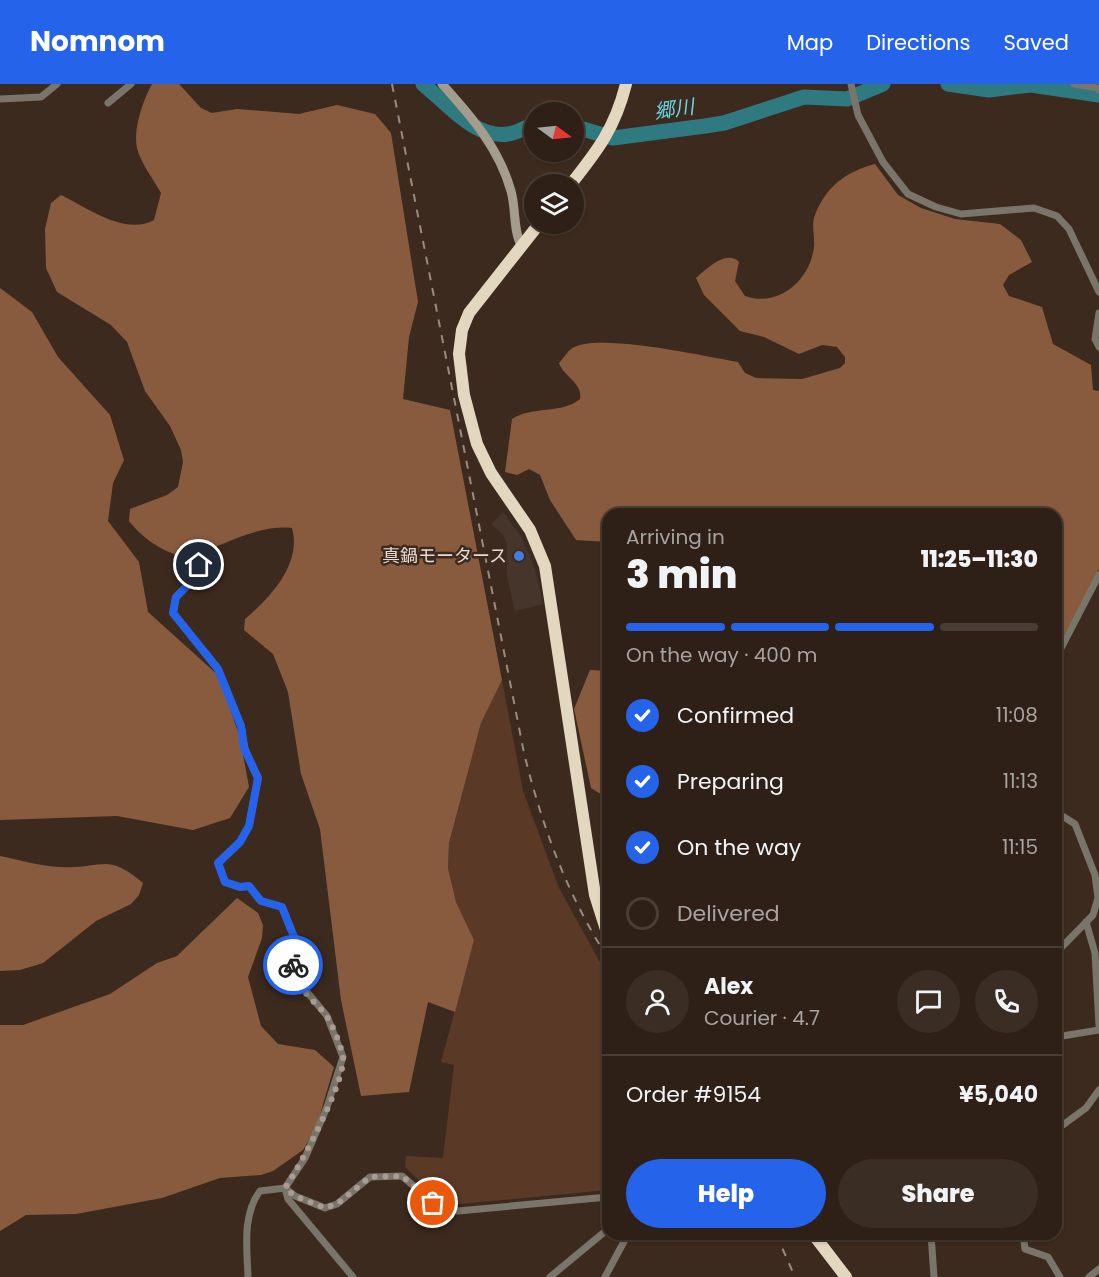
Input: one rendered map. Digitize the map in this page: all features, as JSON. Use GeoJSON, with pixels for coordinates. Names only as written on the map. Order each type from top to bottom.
{"type":"FeatureCollection","features":[{"type":"Feature","properties":{"kind":"highway"},"geometry":{"type":"LineString","coordinates":[[578,174],[604,142],[612,127],[626,84]]}},
{"type":"Feature","properties":{"kind":"highway"},"geometry":{"type":"LineString","coordinates":[[530,234],[469,313],[459,344],[460,366],[464,395],[484,459],[530,530],[545,566],[596,896],[602,916]]}},
{"type":"Feature","properties":{"kind":"highway"},"geometry":{"type":"LineString","coordinates":[[818,1240],[846,1277]]}},
{"type":"Feature","properties":{"kind":"main road"},"geometry":{"type":"LineString","coordinates":[[441,84],[483,132],[511,189],[521,245]]}},
{"type":"Feature","properties":{"kind":"street"},"geometry":{"type":"LineString","coordinates":[[0,99],[41,97],[57,84]]}},
{"type":"Feature","properties":{"kind":"street"},"geometry":{"type":"LineString","coordinates":[[108,104],[131,84]]}},
{"type":"Feature","properties":{"kind":"street"},"geometry":{"type":"LineString","coordinates":[[1074,84],[1099,90]]}},
{"type":"Feature","properties":{"kind":"street"},"geometry":{"type":"LineString","coordinates":[[852,88],[855,103],[883,162],[908,194],[936,207],[961,214],[981,215],[1034,208],[1057,216],[1068,229],[1099,292]]}},
{"type":"Feature","properties":{"kind":"street"},"geometry":{"type":"LineString","coordinates":[[1099,313],[1095,339],[1099,347]]}},
{"type":"Feature","properties":{"kind":"street"},"geometry":{"type":"LineString","coordinates":[[199,565],[189,584],[176,597],[173,613],[218,669],[241,726],[244,748],[258,778],[249,826],[240,842],[218,863],[220,871],[225,882],[240,887],[249,886],[261,901],[282,907],[296,942],[293,975],[327,1016],[343,1057],[327,1107],[305,1158],[285,1188],[288,1199],[353,1277]]}},
{"type":"Feature","properties":{"kind":"street"},"geometry":{"type":"LineString","coordinates":[[1062,646],[1099,575]]}},
{"type":"Feature","properties":{"kind":"street"},"geometry":{"type":"LineString","coordinates":[[1062,816],[1075,824],[1095,874],[1098,898],[1093,915],[1062,946]]}},
{"type":"Feature","properties":{"kind":"street"},"geometry":{"type":"LineString","coordinates":[[1095,874],[1099,864]]}},
{"type":"Feature","properties":{"kind":"street"},"geometry":{"type":"LineString","coordinates":[[1086,921],[1095,953],[1099,1025]]}},
{"type":"Feature","properties":{"kind":"street"},"geometry":{"type":"LineString","coordinates":[[1062,1036],[1099,1030]]}},
{"type":"Feature","properties":{"kind":"street"},"geometry":{"type":"LineString","coordinates":[[1062,1126],[1086,1108],[1099,1090]]}},
{"type":"Feature","properties":{"kind":"street"},"geometry":{"type":"LineString","coordinates":[[248,1277],[246,1237],[252,1202],[260,1191],[285,1188],[295,1196],[321,1208],[337,1204],[370,1177],[402,1176],[442,1210],[458,1211],[602,1198]]}},
{"type":"Feature","properties":{"kind":"street"},"geometry":{"type":"LineString","coordinates":[[550,1277],[602,1233]]}},
{"type":"Feature","properties":{"kind":"street"},"geometry":{"type":"LineString","coordinates":[[604,1277],[625,1240]]}},
{"type":"Feature","properties":{"kind":"street"},"geometry":{"type":"LineString","coordinates":[[931,1240],[934,1277]]}},
{"type":"Feature","properties":{"kind":"street"},"geometry":{"type":"LineString","coordinates":[[1024,1240],[1025,1249],[1048,1257],[1060,1277]]}},
{"type":"Feature","properties":{"kind":"street"},"geometry":{"type":"LineString","coordinates":[[1089,1277],[1099,1269]]}},
{"type":"Feature","properties":{"kind":"shaded area"},"geometry":{"type":"Polygon","coordinates":[[[152,84],[179,84],[201,108],[212,113],[237,109],[299,114],[337,105],[375,114],[391,133],[418,302],[409,337],[403,399],[450,410],[502,680],[481,723],[449,843],[448,868],[456,902],[474,940],[455,1012],[428,1002],[409,1092],[361,1096],[341,1000],[320,829],[301,774],[288,692],[273,654],[244,630],[245,619],[264,601],[282,579],[288,567],[294,541],[292,528],[263,530],[234,539],[199,555],[184,556],[157,546],[135,528],[129,521],[130,509],[167,495],[178,487],[183,462],[181,450],[170,426],[145,391],[127,342],[111,325],[57,292],[46,268],[45,229],[51,203],[61,195],[119,223],[143,224],[154,220],[161,193],[141,159],[136,141],[140,115],[152,84]]]}},
{"type":"Feature","properties":{"kind":"shaded area"},"geometry":{"type":"Polygon","coordinates":[[[875,164],[898,195],[921,208],[955,219],[1000,224],[1021,240],[1032,262],[1009,275],[1003,285],[1009,296],[1042,307],[1053,344],[1091,365],[1093,390],[1099,391],[1099,569],[1062,639],[1062,508],[602,508],[602,542],[576,540],[550,500],[540,475],[529,469],[517,475],[505,472],[512,419],[529,412],[565,407],[580,399],[579,389],[559,363],[571,349],[584,344],[626,344],[652,347],[738,362],[745,373],[756,378],[802,379],[840,368],[845,363],[845,357],[837,347],[822,345],[799,354],[764,337],[740,331],[704,295],[696,278],[717,262],[729,258],[739,262],[735,281],[745,296],[758,299],[770,298],[791,288],[806,270],[811,259],[814,247],[814,219],[820,205],[839,181],[855,171],[875,164]]]}},
{"type":"Feature","properties":{"kind":"shaded area"},"geometry":{"type":"Polygon","coordinates":[[[0,288],[32,312],[58,357],[110,415],[124,460],[113,483],[108,521],[139,562],[148,612],[219,676],[240,738],[249,787],[230,818],[193,830],[117,816],[0,820],[0,288]]]}},
{"type":"Feature","properties":{"kind":"shaded area","name":"真鍋モータース"},"geometry":{"type":"Polygon","coordinates":[[[503,512],[522,538],[535,569],[543,604],[515,611],[507,577],[507,544],[503,535],[491,524],[503,512]]]}},
{"type":"Feature","properties":{"kind":"shaded area"},"geometry":{"type":"Polygon","coordinates":[[[590,670],[602,671],[602,795],[591,788],[574,709],[590,670]]]}},
{"type":"Feature","properties":{"kind":"shaded area"},"geometry":{"type":"Polygon","coordinates":[[[502,680],[523,791],[559,888],[602,966],[602,1190],[450,1205],[439,1200],[405,1167],[406,1156],[443,1158],[454,1065],[441,1062],[474,940],[456,902],[448,868],[449,843],[481,723],[502,680]]]}},
{"type":"Feature","properties":{"kind":"shaded area"},"geometry":{"type":"Polygon","coordinates":[[[0,856],[60,867],[111,865],[120,867],[143,883],[139,895],[131,904],[96,921],[43,963],[20,970],[0,971],[0,856]]]}},
{"type":"Feature","properties":{"kind":"shaded area"},"geometry":{"type":"Polygon","coordinates":[[[237,898],[258,913],[263,925],[262,938],[248,977],[261,1026],[278,1044],[315,1050],[334,1067],[316,1128],[303,1150],[273,1171],[261,1175],[220,1178],[162,1198],[76,1214],[26,1215],[0,1231],[0,1025],[23,1025],[110,994],[157,963],[177,956],[237,898]]]}},
{"type":"Feature","properties":{"kind":"waterway","name":"郷川"},"geometry":{"type":"LineString","coordinates":[[423,84],[462,118],[484,131],[508,134],[524,128]]}},
{"type":"Feature","properties":{"kind":"waterway","name":"郷川"},"geometry":{"type":"LineString","coordinates":[[584,129],[613,138],[705,126],[724,123],[804,97],[847,99],[883,84]]}},
{"type":"Feature","properties":{"kind":"waterway","name":"郷川"},"geometry":{"type":"LineString","coordinates":[[948,84],[989,90],[1031,85],[1099,95]]}},
{"type":"Feature","properties":{"kind":"railway"},"geometry":{"type":"LineString","coordinates":[[392,84],[524,753],[557,859],[580,910],[602,948]]}},
{"type":"Feature","properties":{"kind":"railway"},"geometry":{"type":"LineString","coordinates":[[779,1240],[795,1277]]}},
{"type":"Feature","properties":{"kind":"way so far"},"geometry":{"type":"LineString","coordinates":[[293,965],[293,975],[297,982],[327,1016],[343,1057],[342,1067],[327,1107],[305,1158],[285,1188],[311,1204],[325,1208],[337,1204],[370,1177],[402,1176],[433,1203]]}},
{"type":"Feature","properties":{"kind":"place","name":"真鍋モータース"},"geometry":{"type":"Point","coordinates":[519,556]}},
{"type":"Feature","properties":{"kind":"route"},"geometry":{"type":"LineString","coordinates":[[199,565],[189,584],[183,592],[177,595],[173,613],[218,669],[241,726],[244,748],[258,778],[256,801],[249,826],[240,842],[218,863],[225,882],[240,887],[249,886],[261,901],[282,907],[296,942],[293,965]]}}]}
